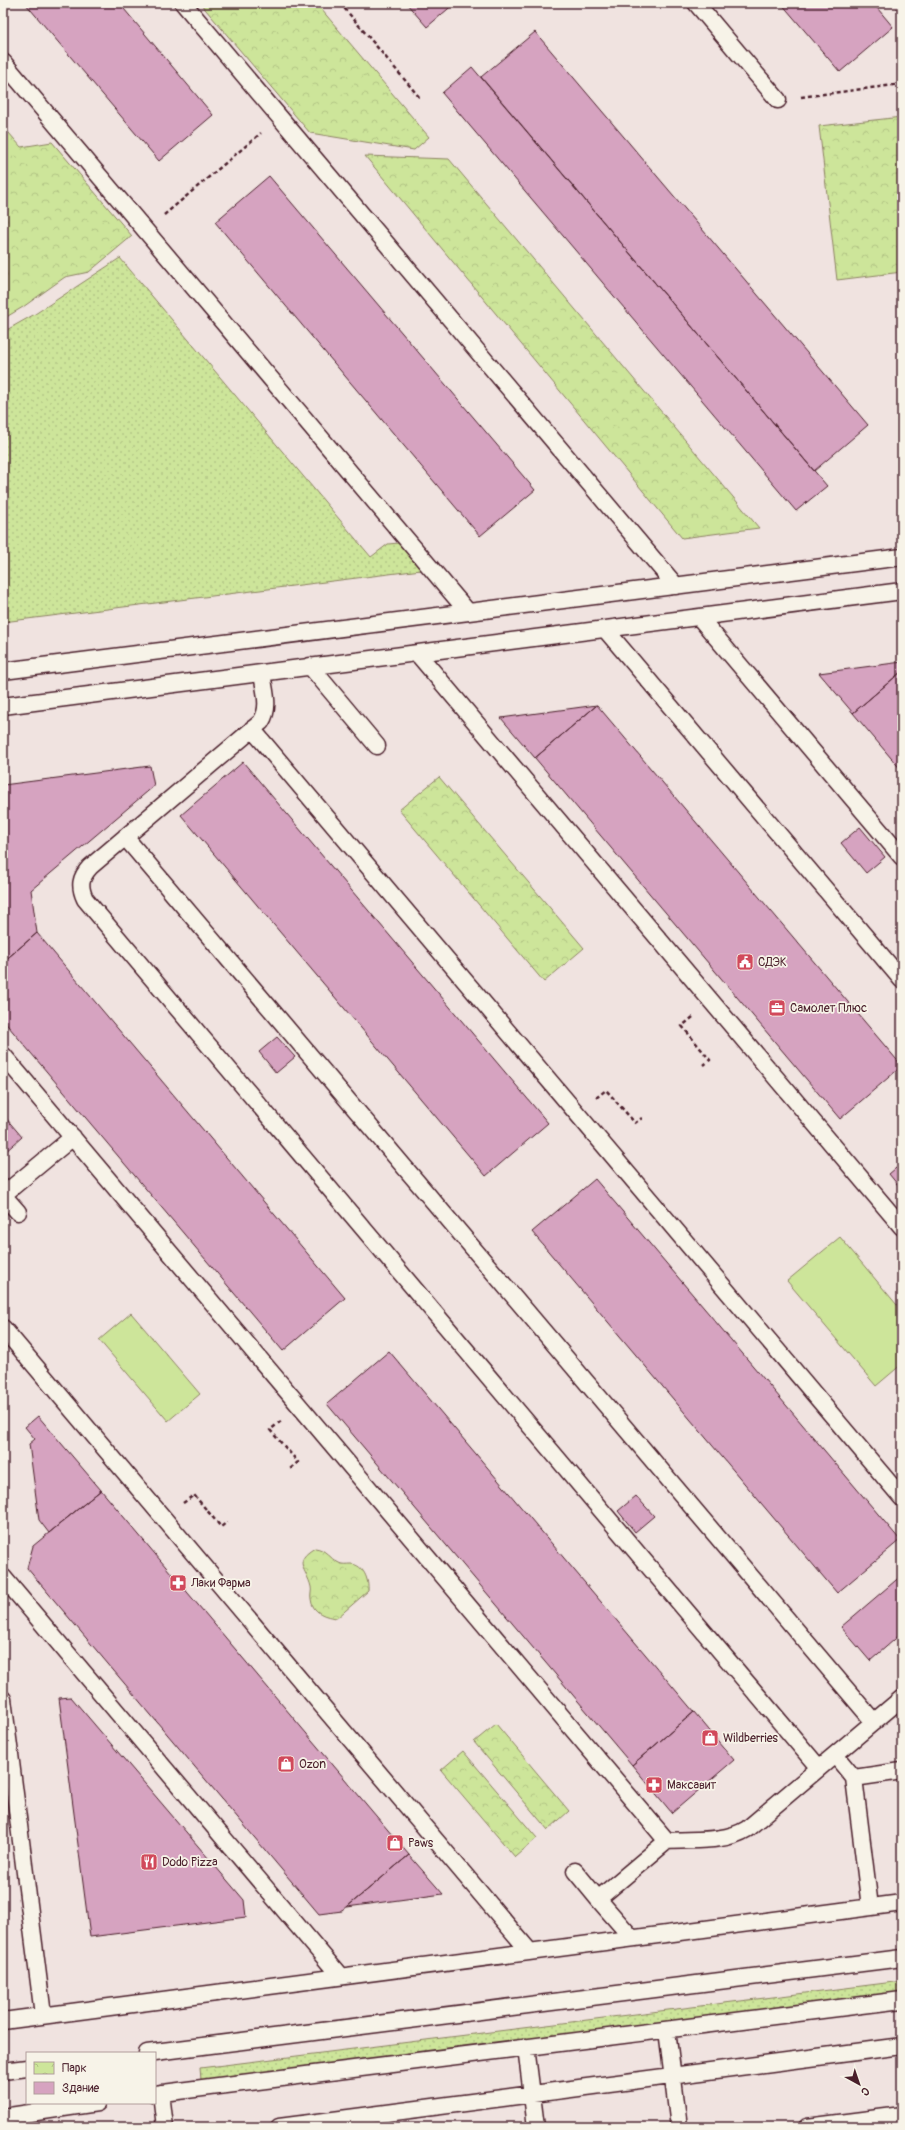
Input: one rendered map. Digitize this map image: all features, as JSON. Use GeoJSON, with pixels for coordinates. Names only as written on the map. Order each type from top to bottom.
{"type":"FeatureCollection","features":[{"type":"Feature","properties":{"kind":"lane"},"geometry":{"type":"LineString","coordinates":[[183,3],[676,586]]}},
{"type":"Feature","properties":{"kind":"lane"},"geometry":{"type":"LineString","coordinates":[[696,3],[778,100]]}},
{"type":"Feature","properties":{"kind":"lane"},"geometry":{"type":"LineString","coordinates":[[3,62],[468,612]]}},
{"type":"Feature","properties":{"kind":"lane"},"geometry":{"type":"LineString","coordinates":[[3,671],[902,557]]}},
{"type":"Feature","properties":{"kind":"lane"},"geometry":{"type":"LineString","coordinates":[[3,706],[902,591]]}},
{"type":"Feature","properties":{"kind":"lane"},"geometry":{"type":"LineString","coordinates":[[699,617],[902,857]]}},
{"type":"Feature","properties":{"kind":"lane"},"geometry":{"type":"LineString","coordinates":[[605,629],[902,980]]}},
{"type":"Feature","properties":{"kind":"lane"},"geometry":{"type":"LineString","coordinates":[[417,653],[902,1227]]}},
{"type":"Feature","properties":{"kind":"lane"},"geometry":{"type":"LineString","coordinates":[[310,666],[377,746]]}},
{"type":"Feature","properties":{"kind":"lane"},"geometry":{"type":"LineString","coordinates":[[262,673],[267,705],[266,713],[261,722],[125,836],[82,875],[80,888],[85,899],[819,1768]]}},
{"type":"Feature","properties":{"kind":"lane"},"geometry":{"type":"LineString","coordinates":[[252,729],[902,1498]]}},
{"type":"Feature","properties":{"kind":"lane"},"geometry":{"type":"LineString","coordinates":[[125,836],[874,1722]]}},
{"type":"Feature","properties":{"kind":"lane"},"geometry":{"type":"LineString","coordinates":[[3,1055],[667,1841]]}},
{"type":"Feature","properties":{"kind":"lane"},"geometry":{"type":"LineString","coordinates":[[18,1212],[3,1195],[73,1137]]}},
{"type":"Feature","properties":{"kind":"lane"},"geometry":{"type":"LineString","coordinates":[[3,1328],[530,1952]]}},
{"type":"Feature","properties":{"kind":"lane"},"geometry":{"type":"LineString","coordinates":[[3,1577],[340,1976]]}},
{"type":"Feature","properties":{"kind":"lane"},"geometry":{"type":"LineString","coordinates":[[598,1899],[667,1841],[725,1838],[737,1835],[748,1829],[902,1698]]}},
{"type":"Feature","properties":{"kind":"lane"},"geometry":{"type":"LineString","coordinates":[[3,1699],[43,2015]]}},
{"type":"Feature","properties":{"kind":"lane"},"geometry":{"type":"LineString","coordinates":[[835,1755],[854,1778],[870,1907]]}},
{"type":"Feature","properties":{"kind":"lane"},"geometry":{"type":"LineString","coordinates":[[854,1778],[902,1771]]}},
{"type":"Feature","properties":{"kind":"lane"},"geometry":{"type":"LineString","coordinates":[[575,1871],[632,1938]]}},
{"type":"Feature","properties":{"kind":"lane"},"geometry":{"type":"LineString","coordinates":[[3,2021],[902,1903]]}},
{"type":"Feature","properties":{"kind":"lane"},"geometry":{"type":"LineString","coordinates":[[154,2052],[902,1958]]}},
{"type":"Feature","properties":{"kind":"lane"},"geometry":{"type":"LineString","coordinates":[[165,2127],[158,2094],[902,2000]]}},
{"type":"Feature","properties":{"kind":"lane"},"geometry":{"type":"LineString","coordinates":[[667,2030],[679,2127]]}},
{"type":"Feature","properties":{"kind":"lane"},"geometry":{"type":"LineString","coordinates":[[279,2127],[902,2046]]}},
{"type":"Feature","properties":{"kind":"lane"},"geometry":{"type":"LineString","coordinates":[[526,2048],[536,2127]]}},
{"type":"Feature","properties":{"kind":"lane"},"geometry":{"type":"LineString","coordinates":[[3,2071],[26,2068]]}},
{"type":"Feature","properties":{"kind":"lane"},"geometry":{"type":"LineString","coordinates":[[3,2117],[90,2104]]}},
{"type":"Feature","properties":{"kind":"lane"},"geometry":{"type":"LineString","coordinates":[[807,2127],[902,2115]]}},
{"type":"Feature","properties":{"kind":"path"},"geometry":{"type":"LineString","coordinates":[[340,3],[420,98]]}},
{"type":"Feature","properties":{"kind":"path"},"geometry":{"type":"LineString","coordinates":[[778,100],[902,84]]}},
{"type":"Feature","properties":{"kind":"path"},"geometry":{"type":"LineString","coordinates":[[146,231],[280,117]]}},
{"type":"Feature","properties":{"kind":"path"},"geometry":{"type":"LineString","coordinates":[[682,1026],[710,1060],[704,1065]]}},
{"type":"Feature","properties":{"kind":"path"},"geometry":{"type":"LineString","coordinates":[[606,1090],[635,1124],[642,1118]]}},
{"type":"Feature","properties":{"kind":"path"},"geometry":{"type":"LineString","coordinates":[[270,1430],[298,1462],[290,1469]]}},
{"type":"Feature","properties":{"kind":"path"},"geometry":{"type":"LineString","coordinates":[[194,1495],[221,1527],[227,1522]]}},
{"type":"Feature","properties":{"kind":"green space"},"geometry":{"type":"Polygon","coordinates":[[[200,3],[316,3],[429,137],[414,150],[310,133],[200,3]]]}},
{"type":"Feature","properties":{"kind":"green space"},"geometry":{"type":"Polygon","coordinates":[[[902,117],[902,272],[837,280],[819,126],[902,117]]]}},
{"type":"Feature","properties":{"kind":"green space"},"geometry":{"type":"Polygon","coordinates":[[[3,126],[21,147],[52,142],[132,236],[89,272],[65,277],[23,307],[3,319],[3,126]]]}},
{"type":"Feature","properties":{"kind":"green space"},"geometry":{"type":"Polygon","coordinates":[[[365,156],[449,159],[759,528],[682,538],[365,156]]]}},
{"type":"Feature","properties":{"kind":"green space"},"geometry":{"type":"Polygon","coordinates":[[[120,258],[371,557],[388,544],[399,543],[421,570],[3,622],[3,332],[35,314],[120,258]]]}},
{"type":"Feature","properties":{"kind":"green space"},"geometry":{"type":"Polygon","coordinates":[[[439,777],[584,948],[544,982],[399,810],[439,777]]]}},
{"type":"Feature","properties":{"kind":"green space"},"geometry":{"type":"Polygon","coordinates":[[[840,1237],[902,1311],[902,1364],[876,1386],[787,1281],[840,1237]]]}},
{"type":"Feature","properties":{"kind":"green space"},"geometry":{"type":"Polygon","coordinates":[[[131,1313],[200,1394],[168,1421],[99,1340],[131,1313]]]}},
{"type":"Feature","properties":{"kind":"green space"},"geometry":{"type":"Polygon","coordinates":[[[315,1548],[322,1550],[339,1563],[356,1565],[365,1574],[368,1582],[368,1591],[337,1618],[328,1617],[320,1613],[312,1604],[311,1587],[302,1566],[302,1562],[304,1557],[315,1548]]]}},
{"type":"Feature","properties":{"kind":"green space"},"geometry":{"type":"Polygon","coordinates":[[[496,1724],[569,1811],[548,1830],[474,1742],[496,1724]]]}},
{"type":"Feature","properties":{"kind":"green space"},"geometry":{"type":"Polygon","coordinates":[[[463,1751],[537,1838],[515,1857],[441,1770],[463,1751]]]}},
{"type":"Feature","properties":{"kind":"green space"},"geometry":{"type":"Polygon","coordinates":[[[902,1981],[902,1993],[201,2080],[200,2068],[902,1981]]]}},
{"type":"Feature","properties":{"kind":"building"},"geometry":{"type":"Polygon","coordinates":[[[25,3],[119,3],[213,115],[159,161],[25,3]]]}},
{"type":"Feature","properties":{"kind":"building"},"geometry":{"type":"Polygon","coordinates":[[[406,3],[455,3],[427,27],[406,3]]]}},
{"type":"Feature","properties":{"kind":"building"},"geometry":{"type":"Polygon","coordinates":[[[781,3],[873,3],[893,27],[840,72],[781,3]]]}},
{"type":"Feature","properties":{"kind":"building"},"geometry":{"type":"Polygon","coordinates":[[[535,32],[868,425],[814,471],[481,77],[535,32]]]}},
{"type":"Feature","properties":{"kind":"building"},"geometry":{"type":"Polygon","coordinates":[[[472,67],[827,486],[796,511],[442,93],[472,67]]]}},
{"type":"Feature","properties":{"kind":"building"},"geometry":{"type":"Polygon","coordinates":[[[269,176],[535,490],[480,536],[215,222],[269,176]]]}},
{"type":"Feature","properties":{"kind":"building"},"geometry":{"type":"Polygon","coordinates":[[[902,662],[902,671],[853,713],[819,673],[902,662]]]}},
{"type":"Feature","properties":{"kind":"building"},"geometry":{"type":"Polygon","coordinates":[[[902,671],[902,771],[853,713],[902,671]]]}},
{"type":"Feature","properties":{"kind":"building"},"geometry":{"type":"Polygon","coordinates":[[[597,705],[902,1066],[840,1119],[535,758],[597,705]]]}},
{"type":"Feature","properties":{"kind":"building"},"geometry":{"type":"Polygon","coordinates":[[[597,705],[535,758],[501,718],[597,705]]]}},
{"type":"Feature","properties":{"kind":"building"},"geometry":{"type":"Polygon","coordinates":[[[243,762],[548,1123],[486,1176],[181,815],[243,762]]]}},
{"type":"Feature","properties":{"kind":"building"},"geometry":{"type":"Polygon","coordinates":[[[150,766],[154,786],[31,890],[37,933],[3,962],[3,785],[150,766]]]}},
{"type":"Feature","properties":{"kind":"building"},"geometry":{"type":"Polygon","coordinates":[[[860,827],[885,857],[866,873],[841,843],[860,827]]]}},
{"type":"Feature","properties":{"kind":"building"},"geometry":{"type":"Polygon","coordinates":[[[37,933],[345,1298],[283,1351],[3,1020],[3,962],[37,933]]]}},
{"type":"Feature","properties":{"kind":"building"},"geometry":{"type":"Polygon","coordinates":[[[277,1037],[295,1057],[276,1073],[259,1052],[277,1037]]]}},
{"type":"Feature","properties":{"kind":"building"},"geometry":{"type":"Polygon","coordinates":[[[5,1117],[22,1137],[4,1153],[3,1118],[5,1117]]]}},
{"type":"Feature","properties":{"kind":"building"},"geometry":{"type":"Polygon","coordinates":[[[902,1163],[902,1190],[889,1174],[902,1163]]]}},
{"type":"Feature","properties":{"kind":"building"},"geometry":{"type":"Polygon","coordinates":[[[595,1179],[900,1540],[837,1593],[532,1232],[595,1179]]]}},
{"type":"Feature","properties":{"kind":"building"},"geometry":{"type":"Polygon","coordinates":[[[389,1351],[694,1712],[632,1765],[327,1404],[389,1351]]]}},
{"type":"Feature","properties":{"kind":"building"},"geometry":{"type":"Polygon","coordinates":[[[38,1416],[101,1490],[49,1533],[39,1520],[29,1444],[35,1439],[25,1427],[38,1416]]]}},
{"type":"Feature","properties":{"kind":"building"},"geometry":{"type":"Polygon","coordinates":[[[101,1490],[409,1855],[342,1911],[319,1914],[27,1568],[33,1546],[101,1490]]]}},
{"type":"Feature","properties":{"kind":"building"},"geometry":{"type":"Polygon","coordinates":[[[636,1496],[654,1516],[635,1532],[618,1511],[636,1496]]]}},
{"type":"Feature","properties":{"kind":"building"},"geometry":{"type":"Polygon","coordinates":[[[902,1575],[902,1633],[870,1661],[841,1627],[902,1575]]]}},
{"type":"Feature","properties":{"kind":"building"},"geometry":{"type":"Polygon","coordinates":[[[71,1697],[244,1900],[246,1917],[90,1937],[59,1698],[71,1697]]]}},
{"type":"Feature","properties":{"kind":"building"},"geometry":{"type":"Polygon","coordinates":[[[694,1712],[734,1760],[672,1813],[632,1765],[694,1712]]]}},
{"type":"Feature","properties":{"kind":"building"},"geometry":{"type":"Polygon","coordinates":[[[409,1855],[443,1894],[347,1907],[409,1855]]]}},
{"type":"Feature","properties":{"kind":"place","name":"СДЭК"},"geometry":{"type":"Point","coordinates":[745,962]}},
{"type":"Feature","properties":{"kind":"place","name":"Самолет Плюс"},"geometry":{"type":"Point","coordinates":[777,1008]}},
{"type":"Feature","properties":{"kind":"place","name":"Лаки Фарма"},"geometry":{"type":"Point","coordinates":[178,1583]}},
{"type":"Feature","properties":{"kind":"place","name":"Wildberries"},"geometry":{"type":"Point","coordinates":[710,1738]}},
{"type":"Feature","properties":{"kind":"place","name":"Ozon"},"geometry":{"type":"Point","coordinates":[286,1764]}},
{"type":"Feature","properties":{"kind":"place","name":"Максавит"},"geometry":{"type":"Point","coordinates":[654,1785]}},
{"type":"Feature","properties":{"kind":"place","name":"Paws"},"geometry":{"type":"Point","coordinates":[395,1843]}},
{"type":"Feature","properties":{"kind":"place","name":"Dodo Pizza"},"geometry":{"type":"Point","coordinates":[149,1862]}}]}
